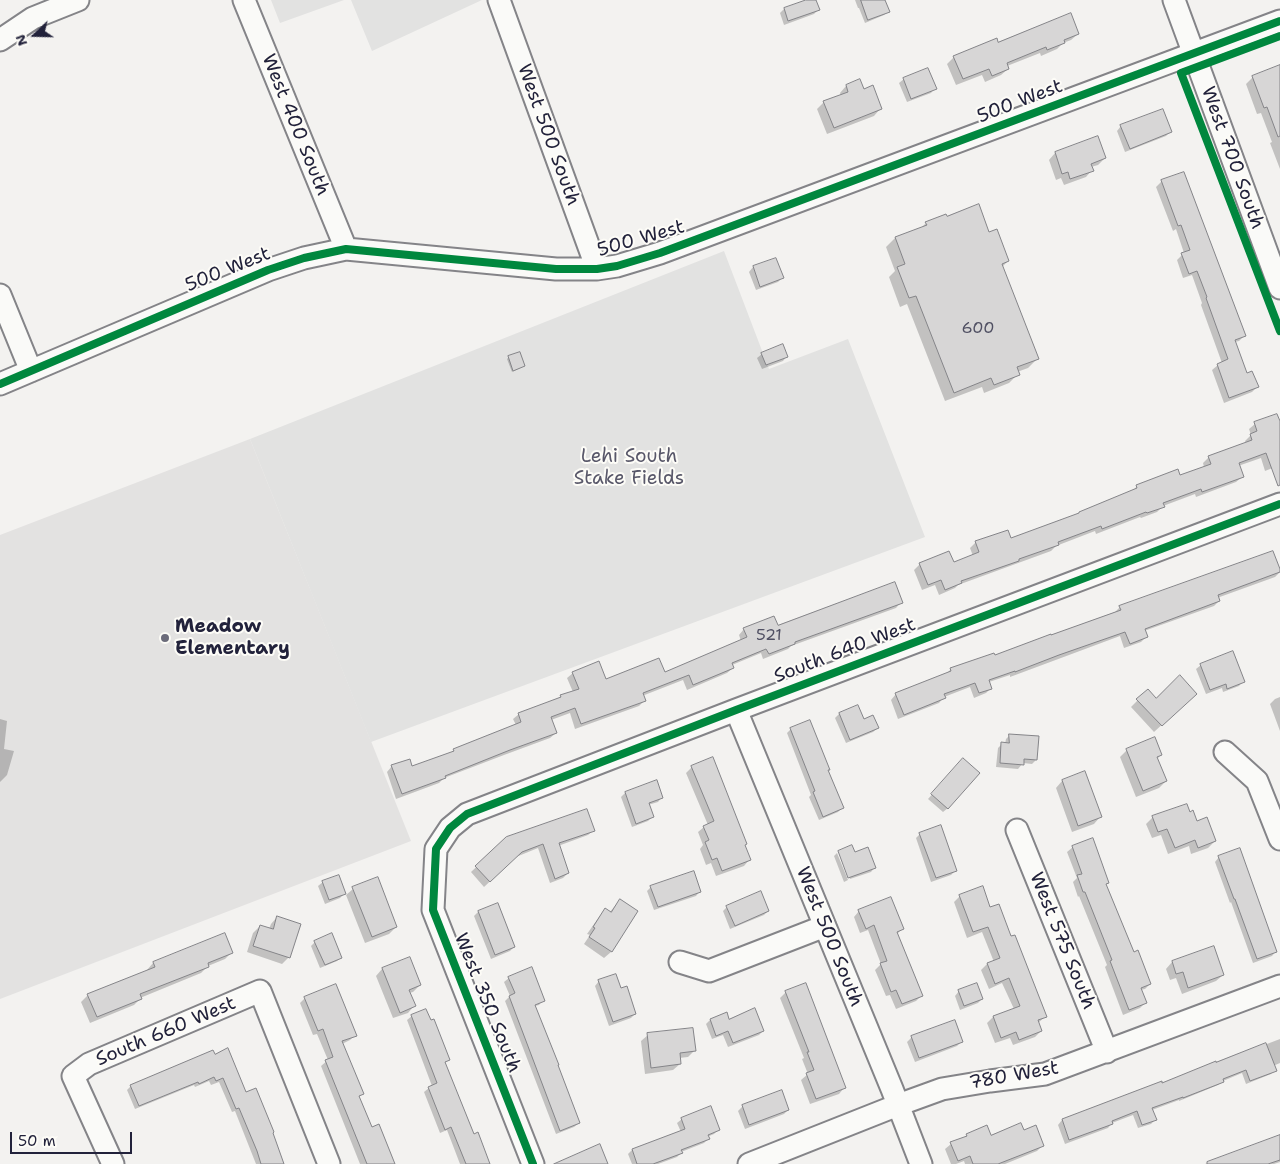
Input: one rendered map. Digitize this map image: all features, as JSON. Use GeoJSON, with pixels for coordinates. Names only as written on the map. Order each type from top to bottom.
{"type":"FeatureCollection","features":[{"type":"Feature","properties":{"kind":"street"},"geometry":{"type":"LineString","coordinates":[[0,40],[33,18],[78,0]]}},
{"type":"Feature","properties":{"kind":"street","name":"West 400 South"},"geometry":{"type":"LineString","coordinates":[[244,0],[346,249]]}},
{"type":"Feature","properties":{"kind":"street","name":"West 500 South"},"geometry":{"type":"LineString","coordinates":[[499,0],[597,269]]}},
{"type":"Feature","properties":{"kind":"street","name":"West 700 South"},"geometry":{"type":"LineString","coordinates":[[1174,0],[1280,288]]}},
{"type":"Feature","properties":{"kind":"street","name":"500 West"},"geometry":{"type":"LineString","coordinates":[[0,384],[268,270],[304,258],[346,249],[556,269],[597,269],[617,266],[660,254],[1280,21]]}},
{"type":"Feature","properties":{"kind":"street"},"geometry":{"type":"LineString","coordinates":[[0,295],[31,371]]}},
{"type":"Feature","properties":{"kind":"street","name":"South 640 West"},"geometry":{"type":"LineString","coordinates":[[436,849],[450,828],[467,814],[1280,504]]}},
{"type":"Feature","properties":{"kind":"street","name":"West 500 South"},"geometry":{"type":"LineString","coordinates":[[736,710],[921,1164]]}},
{"type":"Feature","properties":{"kind":"street"},"geometry":{"type":"LineString","coordinates":[[1225,752],[1257,781],[1280,839]]}},
{"type":"Feature","properties":{"kind":"street","name":"West 575 South"},"geometry":{"type":"LineString","coordinates":[[1018,830],[1107,1052]]}},
{"type":"Feature","properties":{"kind":"street","name":"West 350 South"},"geometry":{"type":"LineString","coordinates":[[436,849],[433,910],[533,1164]]}},
{"type":"Feature","properties":{"kind":"street"},"geometry":{"type":"LineString","coordinates":[[680,962],[709,971],[824,926]]}},
{"type":"Feature","properties":{"kind":"street","name":"780 West"},"geometry":{"type":"LineString","coordinates":[[749,1164],[942,1089],[1045,1074],[1280,986]]}},
{"type":"Feature","properties":{"kind":"street","name":"South 660 West"},"geometry":{"type":"LineString","coordinates":[[113,1164],[73,1076],[89,1064],[260,991],[329,1164]]}},
{"type":"Feature","properties":{"kind":"shaded area","name":"Meadow Elementary"},"geometry":{"type":"Polygon","coordinates":[[[250,439],[411,841],[0,999],[0,535],[250,439]]]}},
{"type":"Feature","properties":{"kind":"green space"},"geometry":{"type":"Polygon","coordinates":[[[271,0],[344,0],[280,23],[271,0]]]}},
{"type":"Feature","properties":{"kind":"green space"},"geometry":{"type":"Polygon","coordinates":[[[351,0],[482,0],[372,51],[351,0]]]}},
{"type":"Feature","properties":{"kind":"green space","name":"Lehi South Stake Fields"},"geometry":{"type":"Polygon","coordinates":[[[724,251],[769,369],[848,339],[925,537],[371,742],[250,439],[724,251]]]}},
{"type":"Feature","properties":{"kind":"building"},"geometry":{"type":"Polygon","coordinates":[[[806,0],[816,0],[820,10],[788,21],[784,8],[806,0]]]}},
{"type":"Feature","properties":{"kind":"building"},"geometry":{"type":"Polygon","coordinates":[[[861,0],[885,0],[890,12],[868,20],[861,0]]]}},
{"type":"Feature","properties":{"kind":"building"},"geometry":{"type":"Polygon","coordinates":[[[1071,13],[1079,34],[1064,40],[1065,43],[1047,50],[1046,47],[1007,63],[1009,69],[992,76],[989,69],[963,79],[953,56],[997,38],[998,42],[1071,13]]]}},
{"type":"Feature","properties":{"kind":"building"},"geometry":{"type":"Polygon","coordinates":[[[1280,65],[1280,136],[1278,137],[1267,107],[1264,108],[1252,76],[1280,65]]]}},
{"type":"Feature","properties":{"kind":"building"},"geometry":{"type":"Polygon","coordinates":[[[928,68],[937,89],[911,99],[903,78],[928,68]]]}},
{"type":"Feature","properties":{"kind":"building"},"geometry":{"type":"Polygon","coordinates":[[[860,79],[864,89],[873,85],[882,109],[834,128],[823,101],[848,92],[846,85],[860,79]]]}},
{"type":"Feature","properties":{"kind":"building"},"geometry":{"type":"Polygon","coordinates":[[[1163,109],[1172,132],[1130,149],[1120,125],[1163,109]]]}},
{"type":"Feature","properties":{"kind":"building"},"geometry":{"type":"Polygon","coordinates":[[[1098,136],[1106,158],[1091,164],[1094,171],[1070,179],[1068,172],[1062,174],[1055,152],[1098,136]]]}},
{"type":"Feature","properties":{"kind":"building"},"geometry":{"type":"Polygon","coordinates":[[[1184,172],[1246,336],[1235,340],[1247,373],[1252,371],[1259,387],[1229,398],[1217,364],[1228,359],[1197,271],[1189,274],[1181,253],[1190,250],[1181,225],[1178,226],[1161,180],[1184,172]]]}},
{"type":"Feature","properties":{"kind":"building"},"geometry":{"type":"Polygon","coordinates":[[[979,204],[989,232],[997,229],[1009,261],[1002,264],[1039,359],[1017,367],[1020,375],[994,385],[991,378],[954,393],[916,296],[909,298],[897,267],[905,264],[895,237],[927,225],[925,222],[979,204]]]}},
{"type":"Feature","properties":{"kind":"building"},"geometry":{"type":"Polygon","coordinates":[[[776,258],[784,278],[760,287],[753,266],[776,258]]]}},
{"type":"Feature","properties":{"kind":"building"},"geometry":{"type":"Polygon","coordinates":[[[783,344],[788,357],[766,365],[761,353],[783,344]]]}},
{"type":"Feature","properties":{"kind":"building"},"geometry":{"type":"Polygon","coordinates":[[[520,352],[525,366],[513,371],[508,356],[520,352]]]}},
{"type":"Feature","properties":{"kind":"building"},"geometry":{"type":"Polygon","coordinates":[[[1277,414],[1280,421],[1280,485],[1278,486],[1266,453],[1239,463],[1244,477],[1202,492],[1201,489],[1163,503],[1165,507],[1146,512],[1102,529],[1101,526],[1058,542],[1059,545],[961,581],[962,583],[945,590],[941,580],[928,585],[919,563],[949,551],[954,562],[979,552],[975,541],[1008,530],[1011,538],[1079,513],[1137,488],[1136,485],[1178,469],[1180,475],[1211,464],[1208,456],[1252,440],[1250,434],[1257,431],[1254,422],[1277,414]]]}},
{"type":"Feature","properties":{"kind":"building"},"geometry":{"type":"Polygon","coordinates":[[[1273,551],[1280,572],[1218,595],[1220,601],[1145,629],[1148,637],[1130,644],[1125,632],[989,680],[992,689],[979,693],[975,683],[944,694],[946,698],[904,715],[895,693],[951,671],[950,668],[994,653],[995,655],[1121,610],[1119,606],[1273,551]]]}},
{"type":"Feature","properties":{"kind":"building"},"geometry":{"type":"Polygon","coordinates":[[[895,582],[903,603],[795,642],[795,644],[769,654],[766,649],[732,663],[734,668],[693,685],[689,675],[643,693],[646,701],[581,724],[575,708],[551,717],[557,733],[402,794],[391,765],[410,759],[412,766],[454,751],[453,749],[521,722],[518,713],[579,689],[572,672],[599,661],[606,679],[659,658],[665,672],[747,637],[743,628],[774,616],[778,625],[895,582]]]}},
{"type":"Feature","properties":{"kind":"building"},"geometry":{"type":"Polygon","coordinates":[[[1233,651],[1245,682],[1227,689],[1226,684],[1210,690],[1200,664],[1233,651]]]}},
{"type":"Feature","properties":{"kind":"building"},"geometry":{"type":"Polygon","coordinates":[[[1180,675],[1197,694],[1162,726],[1136,699],[1148,689],[1156,698],[1180,675]]]}},
{"type":"Feature","properties":{"kind":"building"},"geometry":{"type":"Polygon","coordinates":[[[858,705],[864,719],[873,715],[879,728],[850,740],[839,713],[858,705]]]}},
{"type":"Feature","properties":{"kind":"building"},"geometry":{"type":"Polygon","coordinates":[[[810,720],[844,808],[823,817],[813,792],[815,791],[790,728],[810,720]]]}},
{"type":"Feature","properties":{"kind":"building"},"geometry":{"type":"Polygon","coordinates":[[[1009,734],[1039,736],[1037,760],[1024,759],[1024,765],[1000,763],[1001,742],[1009,743],[1009,734]]]}},
{"type":"Feature","properties":{"kind":"building"},"geometry":{"type":"Polygon","coordinates":[[[1155,737],[1162,755],[1157,757],[1167,781],[1143,791],[1126,749],[1155,737]]]}},
{"type":"Feature","properties":{"kind":"building"},"geometry":{"type":"Polygon","coordinates":[[[713,757],[747,844],[745,845],[751,860],[722,871],[717,858],[712,860],[705,842],[709,840],[703,826],[714,821],[691,766],[713,757]]]}},
{"type":"Feature","properties":{"kind":"building"},"geometry":{"type":"Polygon","coordinates":[[[963,758],[980,773],[948,809],[931,794],[963,758]]]}},
{"type":"Feature","properties":{"kind":"building"},"geometry":{"type":"Polygon","coordinates":[[[1085,771],[1102,817],[1078,826],[1062,780],[1085,771]]]}},
{"type":"Feature","properties":{"kind":"building"},"geometry":{"type":"Polygon","coordinates":[[[657,780],[663,798],[649,803],[654,817],[636,824],[625,792],[657,780]]]}},
{"type":"Feature","properties":{"kind":"building"},"geometry":{"type":"Polygon","coordinates":[[[1187,804],[1190,812],[1193,810],[1197,821],[1207,817],[1216,841],[1198,848],[1195,840],[1175,848],[1167,829],[1158,832],[1152,816],[1187,804]]]}},
{"type":"Feature","properties":{"kind":"building"},"geometry":{"type":"Polygon","coordinates":[[[587,809],[595,831],[559,843],[569,873],[555,879],[543,844],[522,852],[490,882],[475,866],[506,837],[587,809]]]}},
{"type":"Feature","properties":{"kind":"building"},"geometry":{"type":"Polygon","coordinates":[[[941,825],[957,871],[936,878],[919,833],[941,825]]]}},
{"type":"Feature","properties":{"kind":"building"},"geometry":{"type":"Polygon","coordinates":[[[1093,838],[1109,883],[1106,884],[1134,952],[1138,950],[1151,984],[1141,988],[1147,1003],[1129,1010],[1110,961],[1112,960],[1077,875],[1082,874],[1072,846],[1093,838]]]}},
{"type":"Feature","properties":{"kind":"building"},"geometry":{"type":"Polygon","coordinates":[[[852,845],[855,852],[868,847],[876,868],[848,878],[838,851],[852,845]]]}},
{"type":"Feature","properties":{"kind":"building"},"geometry":{"type":"Polygon","coordinates":[[[1240,848],[1277,952],[1257,959],[1218,856],[1240,848]]]}},
{"type":"Feature","properties":{"kind":"building"},"geometry":{"type":"Polygon","coordinates":[[[694,871],[701,892],[658,907],[650,886],[694,871]]]}},
{"type":"Feature","properties":{"kind":"building"},"geometry":{"type":"Polygon","coordinates":[[[339,875],[346,894],[329,900],[322,881],[339,875]]]}},
{"type":"Feature","properties":{"kind":"building"},"geometry":{"type":"Polygon","coordinates":[[[378,877],[397,927],[372,937],[352,887],[378,877]]]}},
{"type":"Feature","properties":{"kind":"building"},"geometry":{"type":"Polygon","coordinates":[[[983,886],[990,907],[999,904],[1011,936],[1015,935],[1047,1017],[1038,1020],[1042,1031],[1019,1040],[1016,1032],[1001,1038],[993,1016],[1020,1006],[1009,978],[995,984],[987,963],[1000,958],[988,927],[973,932],[959,895],[983,886]]]}},
{"type":"Feature","properties":{"kind":"building"},"geometry":{"type":"Polygon","coordinates":[[[761,891],[769,911],[735,926],[726,906],[761,891]]]}},
{"type":"Feature","properties":{"kind":"building"},"geometry":{"type":"Polygon","coordinates":[[[891,897],[904,929],[897,932],[923,996],[902,1004],[896,990],[891,992],[880,963],[887,961],[874,925],[866,929],[858,910],[891,897]]]}},
{"type":"Feature","properties":{"kind":"building"},"geometry":{"type":"Polygon","coordinates":[[[620,899],[638,911],[612,952],[589,937],[605,908],[611,912],[620,899]]]}},
{"type":"Feature","properties":{"kind":"building"},"geometry":{"type":"Polygon","coordinates":[[[498,903],[515,947],[495,955],[478,911],[498,903]]]}},
{"type":"Feature","properties":{"kind":"building"},"geometry":{"type":"Polygon","coordinates":[[[277,916],[301,924],[290,958],[253,946],[260,925],[273,929],[277,916]]]}},
{"type":"Feature","properties":{"kind":"building"},"geometry":{"type":"Polygon","coordinates":[[[225,933],[233,953],[208,963],[209,967],[140,994],[142,999],[97,1017],[87,994],[155,967],[153,962],[225,933]]]}},
{"type":"Feature","properties":{"kind":"building"},"geometry":{"type":"Polygon","coordinates":[[[332,933],[342,958],[325,965],[314,941],[332,933]]]}},
{"type":"Feature","properties":{"kind":"building"},"geometry":{"type":"Polygon","coordinates":[[[1214,946],[1224,975],[1188,988],[1183,972],[1176,974],[1172,961],[1214,946]]]}},
{"type":"Feature","properties":{"kind":"building"},"geometry":{"type":"Polygon","coordinates":[[[410,957],[421,985],[409,990],[416,1006],[400,1013],[382,968],[410,957]]]}},
{"type":"Feature","properties":{"kind":"building"},"geometry":{"type":"Polygon","coordinates":[[[532,967],[545,1001],[535,1005],[580,1123],[560,1131],[509,996],[515,993],[508,977],[532,967]]]}},
{"type":"Feature","properties":{"kind":"building"},"geometry":{"type":"Polygon","coordinates":[[[616,974],[621,988],[627,986],[636,1014],[613,1022],[598,980],[616,974]]]}},
{"type":"Feature","properties":{"kind":"building"},"geometry":{"type":"Polygon","coordinates":[[[806,983],[846,1088],[816,1099],[806,1073],[814,1070],[807,1052],[809,1052],[785,991],[806,983]]]}},
{"type":"Feature","properties":{"kind":"building"},"geometry":{"type":"Polygon","coordinates":[[[977,983],[983,999],[964,1006],[958,990],[977,983]]]}},
{"type":"Feature","properties":{"kind":"building"},"geometry":{"type":"Polygon","coordinates":[[[336,984],[357,1036],[342,1041],[364,1094],[359,1096],[372,1127],[379,1124],[395,1164],[367,1164],[325,1060],[333,1057],[323,1029],[318,1031],[304,997],[336,984]]]}},
{"type":"Feature","properties":{"kind":"building"},"geometry":{"type":"Polygon","coordinates":[[[755,1008],[764,1031],[733,1043],[728,1031],[716,1036],[710,1019],[727,1012],[729,1019],[755,1008]]]}},
{"type":"Feature","properties":{"kind":"building"},"geometry":{"type":"Polygon","coordinates":[[[426,1009],[431,1020],[434,1019],[450,1060],[445,1062],[474,1134],[478,1132],[490,1164],[466,1164],[451,1127],[445,1130],[428,1087],[437,1083],[411,1015],[426,1009]]]}},
{"type":"Feature","properties":{"kind":"building"},"geometry":{"type":"Polygon","coordinates":[[[955,1020],[963,1042],[919,1058],[911,1036],[955,1020]]]}},
{"type":"Feature","properties":{"kind":"building"},"geometry":{"type":"Polygon","coordinates":[[[693,1028],[696,1051],[680,1053],[681,1064],[651,1068],[647,1033],[693,1028]]]}},
{"type":"Feature","properties":{"kind":"building"},"geometry":{"type":"Polygon","coordinates":[[[1266,1043],[1277,1071],[1250,1081],[1246,1070],[1223,1079],[1224,1082],[1152,1108],[1157,1120],[1142,1125],[1137,1111],[1112,1121],[1113,1124],[1069,1140],[1062,1119],[1266,1043]]]}},
{"type":"Feature","properties":{"kind":"building"},"geometry":{"type":"Polygon","coordinates":[[[228,1048],[246,1092],[256,1088],[274,1132],[284,1164],[261,1164],[239,1108],[236,1109],[223,1078],[216,1081],[214,1077],[199,1084],[198,1082],[139,1106],[130,1085],[213,1050],[215,1054],[228,1048]]]}},
{"type":"Feature","properties":{"kind":"building"},"geometry":{"type":"Polygon","coordinates":[[[782,1090],[789,1110],[749,1125],[742,1105],[782,1090]]]}},
{"type":"Feature","properties":{"kind":"building"},"geometry":{"type":"Polygon","coordinates":[[[711,1106],[720,1130],[708,1135],[710,1139],[681,1150],[683,1153],[653,1164],[637,1164],[632,1149],[685,1129],[681,1118],[711,1106]]]}},
{"type":"Feature","properties":{"kind":"building"},"geometry":{"type":"Polygon","coordinates":[[[1021,1123],[1024,1130],[1036,1125],[1044,1146],[998,1164],[973,1164],[970,1156],[958,1161],[950,1142],[967,1136],[966,1134],[987,1125],[991,1135],[1021,1123]]]}},
{"type":"Feature","properties":{"kind":"building"},"geometry":{"type":"Polygon","coordinates":[[[1280,1135],[1280,1160],[1268,1164],[1207,1164],[1207,1162],[1280,1135]]]}},
{"type":"Feature","properties":{"kind":"building"},"geometry":{"type":"Polygon","coordinates":[[[600,1144],[608,1164],[554,1164],[600,1144]]]}},
{"type":"Feature","properties":{"kind":"cycle path"},"geometry":{"type":"LineString","coordinates":[[0,384],[268,270],[304,258],[346,249],[556,269],[597,269],[617,266],[660,253],[1280,21]]}},
{"type":"Feature","properties":{"kind":"cycle path"},"geometry":{"type":"LineString","coordinates":[[1280,36],[1181,73],[1280,331]]}},
{"type":"Feature","properties":{"kind":"cycle path"},"geometry":{"type":"LineString","coordinates":[[533,1164],[433,910],[436,849],[450,828],[467,814],[1280,504]]}},
{"type":"Feature","properties":{"kind":"place","name":"Meadow Elementary"},"geometry":{"type":"Point","coordinates":[165,638]}}]}
